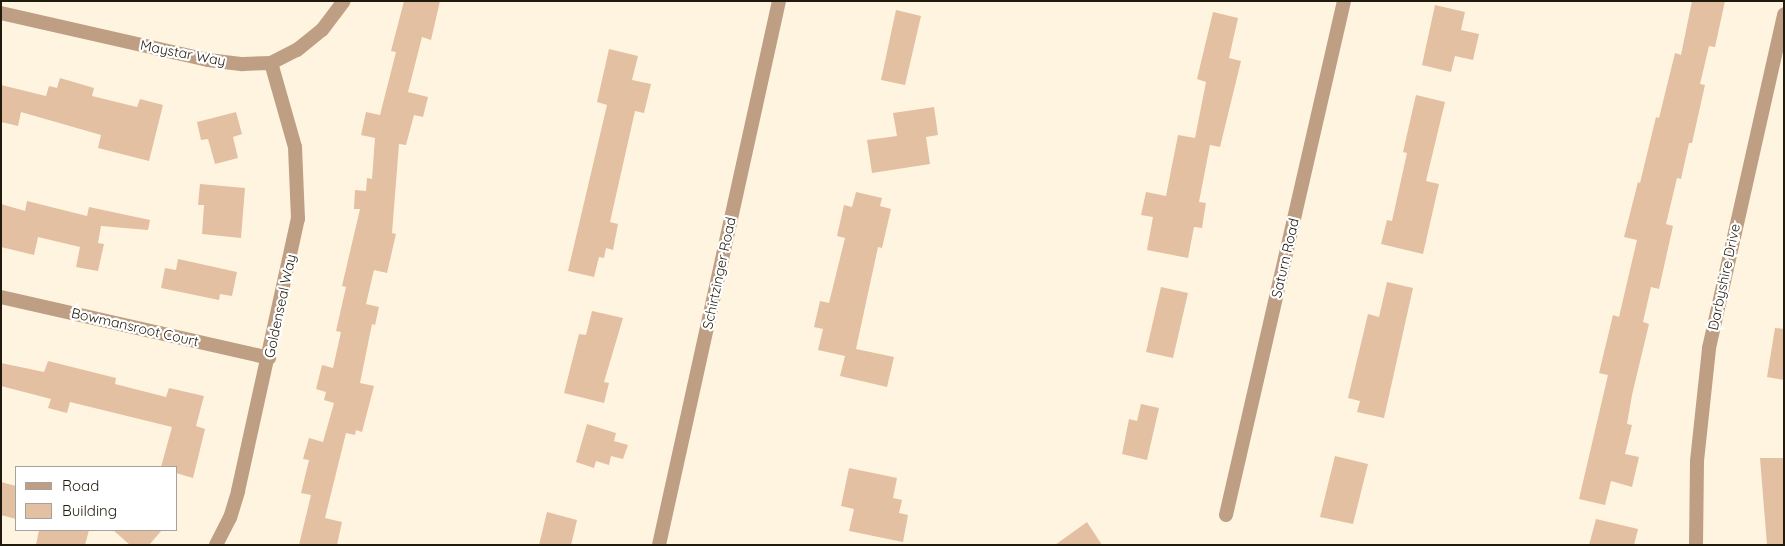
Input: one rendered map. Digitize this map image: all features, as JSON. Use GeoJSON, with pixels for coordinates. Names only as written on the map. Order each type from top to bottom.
{"type":"FeatureCollection","features":[{"type":"Feature","properties":{"kind":"street","name":"Maystar Way"},"geometry":{"type":"LineString","coordinates":[[1,13],[208,60],[243,64],[271,63],[296,50],[322,30],[344,1]]}},
{"type":"Feature","properties":{"kind":"street","name":"Schirtzinger Road"},"geometry":{"type":"LineString","coordinates":[[659,545],[779,1]]}},
{"type":"Feature","properties":{"kind":"street","name":"Saturn Road"},"geometry":{"type":"LineString","coordinates":[[1226,515],[1344,1]]}},
{"type":"Feature","properties":{"kind":"street","name":"Darbyshire Drive"},"geometry":{"type":"LineString","coordinates":[[1696,545],[1697,461],[1709,348],[1784,14]]}},
{"type":"Feature","properties":{"kind":"street","name":"Goldenseal Way"},"geometry":{"type":"LineString","coordinates":[[216,545],[238,490],[269,358],[298,219],[295,147],[271,63]]}},
{"type":"Feature","properties":{"kind":"street","name":"Bowmansroot Court"},"geometry":{"type":"LineString","coordinates":[[1,297],[269,358]]}},
{"type":"Feature","properties":{"kind":"building"},"geometry":{"type":"Polygon","coordinates":[[[404,1],[440,1],[431,40],[422,37],[408,92],[428,97],[423,117],[414,115],[406,145],[399,144],[392,233],[396,234],[387,273],[374,270],[366,304],[379,307],[375,325],[372,324],[360,383],[374,386],[362,432],[356,430],[355,435],[346,433],[325,518],[342,522],[337,545],[299,545],[311,495],[301,493],[309,460],[303,459],[309,438],[323,442],[334,403],[324,400],[326,392],[316,389],[322,365],[333,368],[341,332],[336,331],[346,287],[342,286],[360,209],[354,209],[355,190],[366,191],[367,178],[372,179],[375,138],[361,135],[366,112],[380,115],[396,52],[391,51],[404,1]]]}},
{"type":"Feature","properties":{"kind":"building"},"geometry":{"type":"Polygon","coordinates":[[[1692,1],[1725,1],[1715,47],[1709,46],[1700,84],[1705,85],[1692,143],[1689,143],[1681,179],[1677,178],[1666,224],[1673,226],[1659,289],[1651,287],[1643,322],[1649,324],[1632,395],[1627,424],[1632,425],[1625,454],[1639,457],[1632,487],[1611,481],[1605,505],[1579,499],[1608,375],[1599,373],[1613,315],[1619,317],[1637,240],[1624,237],[1638,182],[1640,183],[1656,117],[1659,118],[1675,53],[1681,55],[1692,1]]]}},
{"type":"Feature","properties":{"kind":"building"},"geometry":{"type":"Polygon","coordinates":[[[1435,5],[1465,12],[1461,30],[1479,34],[1473,60],[1455,56],[1451,72],[1422,65],[1435,5]]]}},
{"type":"Feature","properties":{"kind":"building"},"geometry":{"type":"Polygon","coordinates":[[[896,10],[921,16],[905,85],[881,80],[896,10]]]}},
{"type":"Feature","properties":{"kind":"building"},"geometry":{"type":"Polygon","coordinates":[[[1213,12],[1238,18],[1229,58],[1241,61],[1220,147],[1210,145],[1199,202],[1206,203],[1202,228],[1194,227],[1188,258],[1147,250],[1153,217],[1141,215],[1146,192],[1166,196],[1178,135],[1195,138],[1206,82],[1197,79],[1213,12]]]}},
{"type":"Feature","properties":{"kind":"building"},"geometry":{"type":"Polygon","coordinates":[[[609,49],[638,56],[632,80],[651,84],[644,113],[635,111],[610,222],[618,224],[613,250],[606,248],[604,258],[599,257],[594,277],[568,271],[607,105],[597,102],[609,49]]]}},
{"type":"Feature","properties":{"kind":"building"},"geometry":{"type":"Polygon","coordinates":[[[60,78],[94,88],[92,96],[137,107],[140,99],[163,105],[149,161],[98,148],[101,135],[21,112],[18,126],[1,122],[1,85],[46,96],[49,86],[57,88],[60,78]]]}},
{"type":"Feature","properties":{"kind":"building"},"geometry":{"type":"Polygon","coordinates":[[[1416,95],[1445,102],[1426,181],[1439,184],[1423,254],[1381,244],[1387,220],[1392,221],[1407,153],[1403,152],[1416,95]]]}},
{"type":"Feature","properties":{"kind":"building"},"geometry":{"type":"Polygon","coordinates":[[[934,107],[938,135],[926,137],[930,164],[872,173],[867,140],[897,136],[893,113],[934,107]]]}},
{"type":"Feature","properties":{"kind":"building"},"geometry":{"type":"Polygon","coordinates":[[[236,112],[242,134],[233,137],[238,158],[215,164],[208,139],[201,140],[197,122],[236,112]]]}},
{"type":"Feature","properties":{"kind":"building"},"geometry":{"type":"Polygon","coordinates":[[[200,184],[245,188],[241,238],[202,234],[204,205],[198,205],[200,184]]]}},
{"type":"Feature","properties":{"kind":"building"},"geometry":{"type":"Polygon","coordinates":[[[856,192],[882,198],[880,206],[891,209],[882,248],[878,247],[856,349],[894,357],[887,387],[840,376],[845,356],[818,350],[823,329],[814,327],[820,301],[829,303],[845,238],[837,236],[844,205],[852,207],[856,192]]]}},
{"type":"Feature","properties":{"kind":"building"},"geometry":{"type":"Polygon","coordinates":[[[27,201],[87,216],[89,207],[150,220],[148,230],[101,226],[98,243],[104,244],[98,271],[76,267],[80,247],[38,237],[34,255],[1,247],[1,204],[25,211],[27,201]]]}},
{"type":"Feature","properties":{"kind":"building"},"geometry":{"type":"Polygon","coordinates":[[[178,259],[237,272],[232,296],[220,294],[219,300],[161,288],[165,268],[176,270],[178,259]]]}},
{"type":"Feature","properties":{"kind":"building"},"geometry":{"type":"Polygon","coordinates":[[[1387,282],[1413,288],[1384,418],[1357,412],[1360,401],[1348,398],[1368,314],[1379,317],[1387,282]]]}},
{"type":"Feature","properties":{"kind":"building"},"geometry":{"type":"Polygon","coordinates":[[[1161,287],[1188,293],[1173,358],[1146,352],[1161,287]]]}},
{"type":"Feature","properties":{"kind":"building"},"geometry":{"type":"Polygon","coordinates":[[[592,311],[623,318],[604,382],[609,383],[604,403],[564,393],[579,334],[586,335],[592,311]]]}},
{"type":"Feature","properties":{"kind":"building"},"geometry":{"type":"Polygon","coordinates":[[[1775,328],[1784,329],[1784,380],[1767,377],[1775,328]]]}},
{"type":"Feature","properties":{"kind":"building"},"geometry":{"type":"Polygon","coordinates":[[[48,361],[116,378],[115,384],[166,397],[169,388],[204,396],[196,426],[205,429],[193,478],[178,474],[178,466],[161,466],[172,427],[70,402],[67,413],[48,408],[51,399],[1,386],[1,363],[44,372],[48,361]]]}},
{"type":"Feature","properties":{"kind":"building"},"geometry":{"type":"Polygon","coordinates":[[[1141,404],[1159,408],[1147,460],[1122,454],[1129,419],[1137,421],[1141,404]]]}},
{"type":"Feature","properties":{"kind":"building"},"geometry":{"type":"Polygon","coordinates":[[[587,424],[616,433],[614,441],[628,445],[623,459],[611,456],[609,465],[596,461],[594,468],[576,462],[587,424]]]}},
{"type":"Feature","properties":{"kind":"building"},"geometry":{"type":"Polygon","coordinates":[[[1335,456],[1368,464],[1353,524],[1320,517],[1335,456]]]}},
{"type":"Feature","properties":{"kind":"building"},"geometry":{"type":"Polygon","coordinates":[[[1760,458],[1784,458],[1784,545],[1767,545],[1760,458]]]}},
{"type":"Feature","properties":{"kind":"building"},"geometry":{"type":"Polygon","coordinates":[[[849,468],[897,478],[893,498],[902,500],[899,513],[908,515],[903,542],[849,531],[854,509],[841,506],[849,468]]]}},
{"type":"Feature","properties":{"kind":"building"},"geometry":{"type":"Polygon","coordinates":[[[1,482],[15,486],[15,519],[1,515],[1,482]]]}},
{"type":"Feature","properties":{"kind":"building"},"geometry":{"type":"Polygon","coordinates":[[[547,512],[577,520],[571,545],[539,545],[547,512]]]}},
{"type":"Feature","properties":{"kind":"building"},"geometry":{"type":"Polygon","coordinates":[[[1596,519],[1638,529],[1634,545],[1589,545],[1596,519]]]}},
{"type":"Feature","properties":{"kind":"building"},"geometry":{"type":"Polygon","coordinates":[[[1087,522],[1102,545],[1055,545],[1087,522]]]}},
{"type":"Feature","properties":{"kind":"building"},"geometry":{"type":"Polygon","coordinates":[[[39,531],[89,531],[85,545],[36,545],[39,531]]]}},
{"type":"Feature","properties":{"kind":"building"},"geometry":{"type":"Polygon","coordinates":[[[114,531],[161,531],[149,545],[130,545],[114,531]]]}}]}
